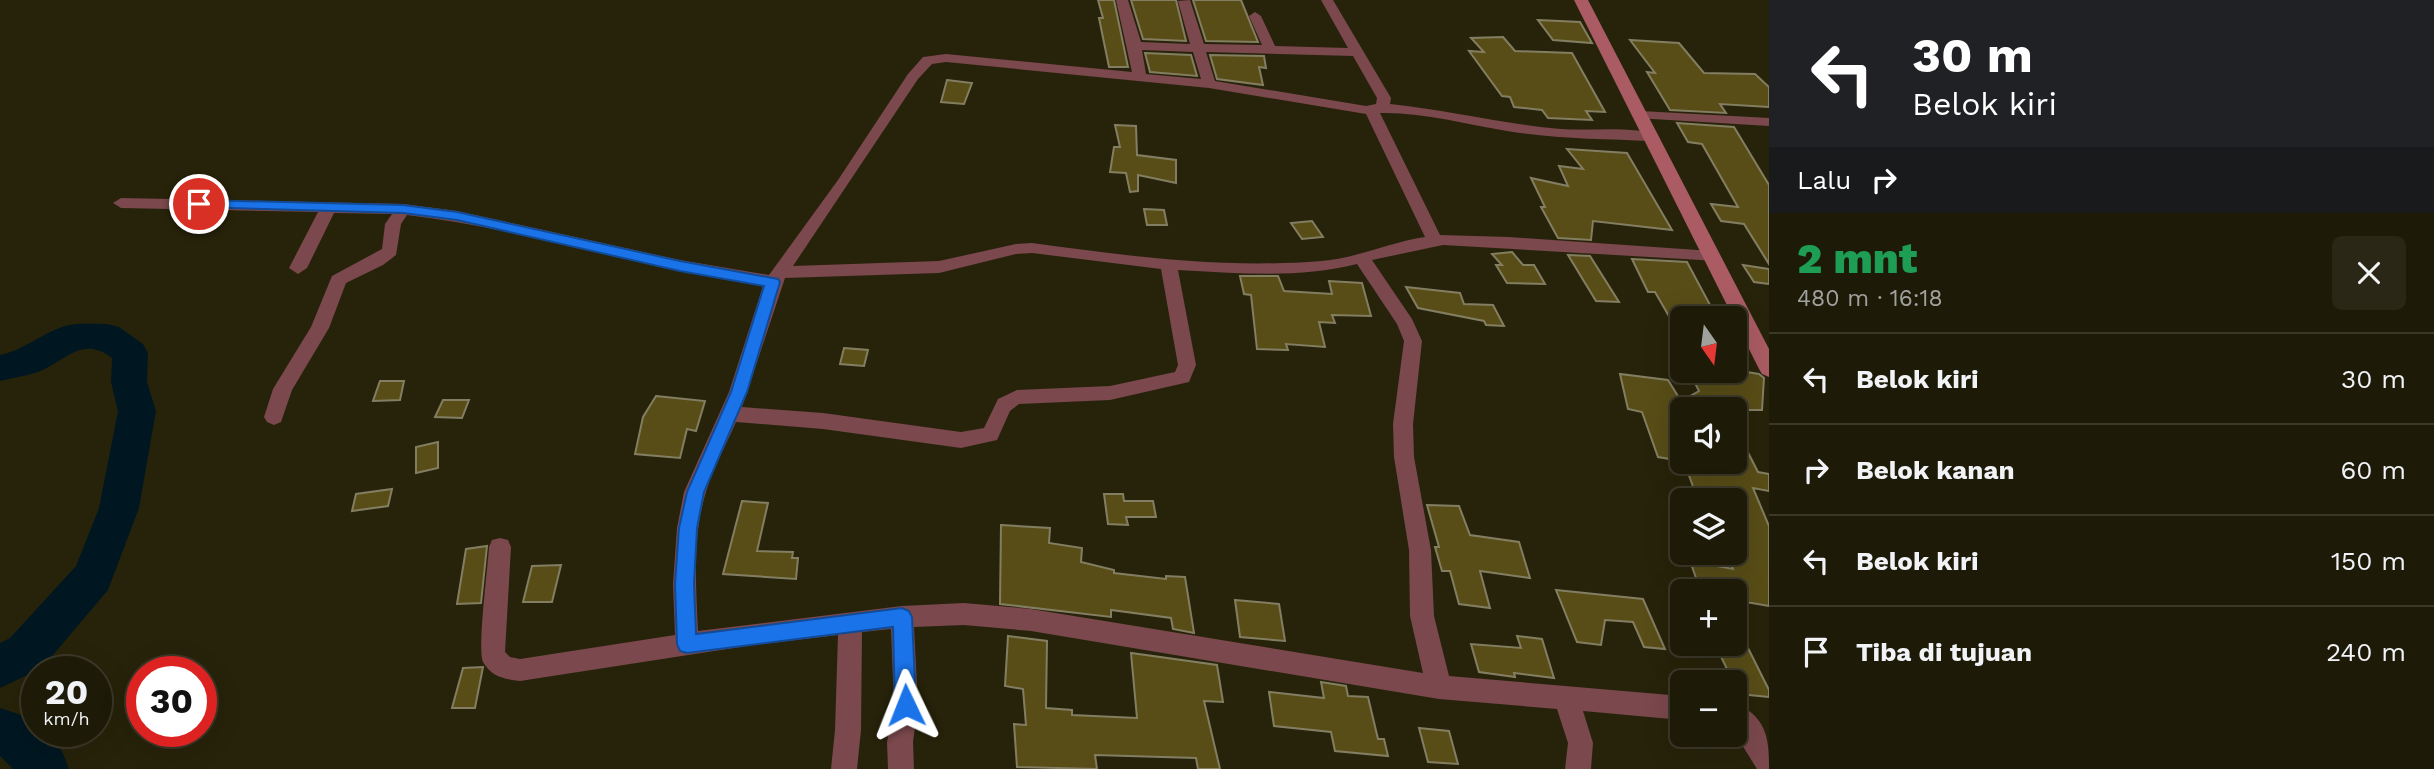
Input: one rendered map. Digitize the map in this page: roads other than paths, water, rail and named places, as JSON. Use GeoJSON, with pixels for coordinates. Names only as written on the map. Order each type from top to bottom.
{"type":"FeatureCollection","features":[{"type":"Feature","properties":{"kind":"main road"},"geometry":{"type":"LineString","coordinates":[[1581,0],[1769,369]]}},
{"type":"Feature","properties":{"kind":"street"},"geometry":{"type":"LineString","coordinates":[[1122,0],[1135,46],[1140,77]]}},
{"type":"Feature","properties":{"kind":"street"},"geometry":{"type":"LineString","coordinates":[[1327,0],[1384,98],[1378,109]]}},
{"type":"Feature","properties":{"kind":"street"},"geometry":{"type":"LineString","coordinates":[[1184,1],[1209,84]]}},
{"type":"Feature","properties":{"kind":"street"},"geometry":{"type":"LineString","coordinates":[[1255,16],[1270,50]]}},
{"type":"Feature","properties":{"kind":"street"},"geometry":{"type":"LineString","coordinates":[[1135,46],[1356,52]]}},
{"type":"Feature","properties":{"kind":"street"},"geometry":{"type":"LineString","coordinates":[[687,644],[684,584],[688,528],[695,492],[739,392],[777,277],[845,182],[913,77],[929,60],[946,58],[1209,84],[1378,109],[1445,114],[1529,130],[1652,137]]}},
{"type":"Feature","properties":{"kind":"street"},"geometry":{"type":"LineString","coordinates":[[1378,109],[1435,241]]}},
{"type":"Feature","properties":{"kind":"street"},"geometry":{"type":"LineString","coordinates":[[1641,115],[1769,122]]}},
{"type":"Feature","properties":{"kind":"street"},"geometry":{"type":"LineString","coordinates":[[121,203],[403,209],[457,216],[680,266],[777,277],[939,267],[1032,248],[1113,260],[1307,268],[1435,241],[1509,242],[1712,257]]}},
{"type":"Feature","properties":{"kind":"street"},"geometry":{"type":"LineString","coordinates":[[298,268],[328,209]]}},
{"type":"Feature","properties":{"kind":"street"},"geometry":{"type":"LineString","coordinates":[[274,417],[284,389],[320,328],[338,279],[373,265],[390,251],[393,224],[403,209]]}},
{"type":"Feature","properties":{"kind":"street"},"geometry":{"type":"LineString","coordinates":[[1362,257],[1406,323],[1413,341],[1403,424],[1404,457],[1420,550],[1422,616],[1439,687]]}},
{"type":"Feature","properties":{"kind":"street"},"geometry":{"type":"LineString","coordinates":[[729,414],[823,421],[970,439],[990,434],[996,427],[999,408],[1006,401],[1017,397],[1110,393],[1165,383],[1182,377],[1187,365],[1168,263]]}},
{"type":"Feature","properties":{"kind":"street"},"geometry":{"type":"LineString","coordinates":[[500,547],[493,656],[503,667],[520,670],[687,644],[850,623],[964,614],[1031,620],[1439,687],[1670,707]]}},
{"type":"Feature","properties":{"kind":"street"},"geometry":{"type":"LineString","coordinates":[[901,769],[900,742],[906,705],[902,617]]}},
{"type":"Feature","properties":{"kind":"street"},"geometry":{"type":"LineString","coordinates":[[844,769],[848,730],[850,623]]}},
{"type":"Feature","properties":{"kind":"street"},"geometry":{"type":"LineString","coordinates":[[1566,698],[1581,744],[1583,759],[1578,769]]}},
{"type":"Feature","properties":{"kind":"street"},"geometry":{"type":"LineString","coordinates":[[1747,727],[1769,764]]}},
{"type":"Feature","properties":{"kind":"waterway"},"geometry":{"type":"LineString","coordinates":[[0,368],[27,362],[72,337],[107,336],[130,353],[129,382],[137,411],[119,508],[93,577],[26,653],[0,666]]}},
{"type":"Feature","properties":{"kind":"waterway"},"geometry":{"type":"LineString","coordinates":[[0,732],[19,737],[44,769]]}}]}
